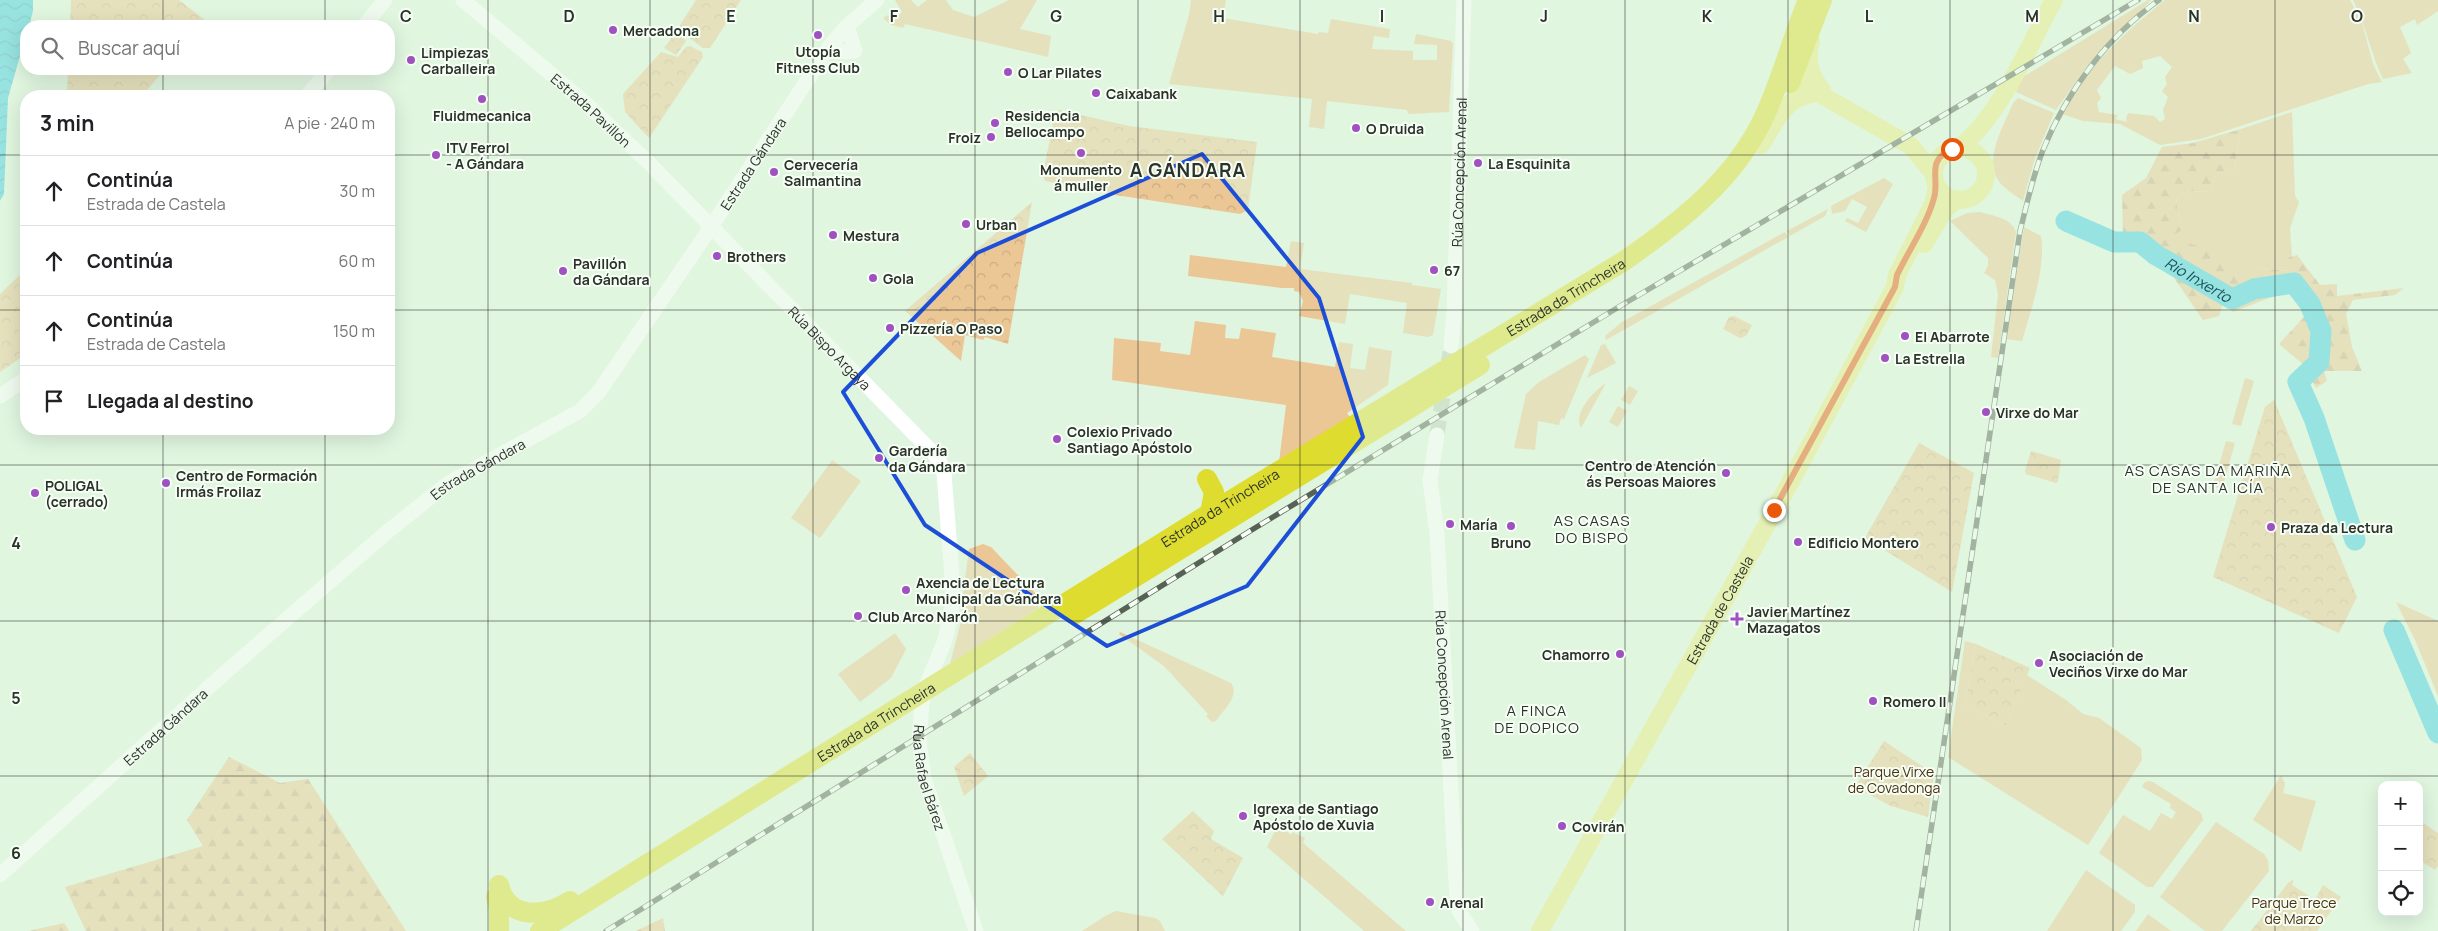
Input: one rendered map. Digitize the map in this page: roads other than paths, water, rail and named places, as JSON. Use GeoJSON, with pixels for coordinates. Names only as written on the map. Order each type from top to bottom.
{"type":"FeatureCollection","features":[{"type":"Feature","properties":{"kind":"highway","name":"Estrada da Trincheira"},"geometry":{"type":"LineString","coordinates":[[540,931],[665,855],[1210,513],[1624,261],[1668,231],[1701,202],[1740,158],[1766,114],[1808,0]]}},
{"type":"Feature","properties":{"kind":"highway","name":"Estrada da Trincheira"},"geometry":{"type":"LineString","coordinates":[[563,931],[1645,263],[1676,241],[1706,216],[1734,185],[1762,145],[1796,70],[1822,0]]}},
{"type":"Feature","properties":{"kind":"highway"},"geometry":{"type":"LineString","coordinates":[[1592,269],[1605,269],[1624,261]]}},
{"type":"Feature","properties":{"kind":"highway"},"geometry":{"type":"LineString","coordinates":[[1207,479],[1214,492],[1210,513]]}},
{"type":"Feature","properties":{"kind":"highway"},"geometry":{"type":"LineString","coordinates":[[499,931],[498,891],[507,902],[521,912],[529,914],[548,911],[558,908],[644,858],[665,855]]}},
{"type":"Feature","properties":{"kind":"main road"},"geometry":{"type":"LineString","coordinates":[[1808,0],[1794,52],[1796,70],[1805,84],[1911,146],[1949,197],[1957,199],[1971,197],[1982,186],[1985,171],[1981,159],[1975,153],[1911,146]]}},
{"type":"Feature","properties":{"kind":"main road"},"geometry":{"type":"LineString","coordinates":[[1822,0],[1808,51],[1808,59],[1815,80],[1824,96]]}},
{"type":"Feature","properties":{"kind":"main road"},"geometry":{"type":"LineString","coordinates":[[1895,287],[1897,275],[1932,204],[1936,180],[1936,163],[1974,135],[1991,115],[2054,0]]}},
{"type":"Feature","properties":{"kind":"main road"},"geometry":{"type":"LineString","coordinates":[[1762,145],[1782,112],[1792,100],[1824,96]]}},
{"type":"Feature","properties":{"kind":"main road"},"geometry":{"type":"LineString","coordinates":[[1981,159],[1991,115]]}},
{"type":"Feature","properties":{"kind":"main road"},"geometry":{"type":"LineString","coordinates":[[1895,287],[1903,281],[1944,211],[1957,199]]}},
{"type":"Feature","properties":{"kind":"main road","name":"Estrada de Castela"},"geometry":{"type":"LineString","coordinates":[[1540,931],[1786,490],[1895,287]]}},
{"type":"Feature","properties":{"kind":"street"},"geometry":{"type":"LineString","coordinates":[[369,20],[385,0]]}},
{"type":"Feature","properties":{"kind":"street","name":"Estrada Pavillón"},"geometry":{"type":"LineString","coordinates":[[463,0],[608,124],[711,227]]}},
{"type":"Feature","properties":{"kind":"street","name":"Estrada Gándara"},"geometry":{"type":"LineString","coordinates":[[0,875],[228,670],[394,526],[447,484],[580,411],[598,393],[711,227],[829,47],[847,26],[877,0]]}},
{"type":"Feature","properties":{"kind":"street","name":"Rúa Concepción Arenal"},"geometry":{"type":"LineString","coordinates":[[1451,346],[1454,314],[1464,0]]}},
{"type":"Feature","properties":{"kind":"street"},"geometry":{"type":"LineString","coordinates":[[829,47],[844,52],[854,51],[847,26]]}},
{"type":"Feature","properties":{"kind":"street"},"geometry":{"type":"LineString","coordinates":[[312,90],[323,75]]}},
{"type":"Feature","properties":{"kind":"street","name":"Rúa Bispo Argaya"},"geometry":{"type":"LineString","coordinates":[[711,227],[934,450],[944,472]]}},
{"type":"Feature","properties":{"kind":"street"},"geometry":{"type":"LineString","coordinates":[[0,396],[20,383]]}},
{"type":"Feature","properties":{"kind":"street","name":"Rúa Concepción Arenal"},"geometry":{"type":"LineString","coordinates":[[1437,436],[1430,480],[1437,534],[1457,901],[1459,911],[1472,931]]}},
{"type":"Feature","properties":{"kind":"street","name":"Rúa Rafael Bárez"},"geometry":{"type":"LineString","coordinates":[[944,472],[953,590],[951,616],[944,643],[926,686],[922,704],[919,740],[924,778],[976,931]]}},
{"type":"Feature","properties":{"kind":"water"},"geometry":{"type":"Polygon","coordinates":[[[0,0],[33,0],[31,20],[20,20],[20,56],[8,98],[4,194],[0,201],[0,0]]]}},
{"type":"Feature","properties":{"kind":"waterway","name":"Río Inxerto"},"geometry":{"type":"LineString","coordinates":[[2066,221],[2114,242],[2140,242],[2156,255],[2232,299],[2254,289],[2294,283],[2310,304],[2321,331],[2319,362],[2298,382],[2314,418],[2355,540]]}},
{"type":"Feature","properties":{"kind":"waterway","name":"Río Inxerto"},"geometry":{"type":"LineString","coordinates":[[2394,630],[2438,733]]}},
{"type":"Feature","properties":{"kind":"tunnel"},"geometry":{"type":"LineString","coordinates":[[1437,435],[1451,346]]}},
{"type":"Feature","properties":{"kind":"railway"},"geometry":{"type":"LineString","coordinates":[[606,931],[1250,531],[1622,305],[2138,0]]}},
{"type":"Feature","properties":{"kind":"railway"},"geometry":{"type":"LineString","coordinates":[[1916,931],[2020,231],[2030,190],[2043,150],[2064,107],[2077,86],[2090,67],[2122,31],[2159,0]]}},
{"type":"Feature","properties":{"kind":"place","name":"Mercadona"},"geometry":{"type":"Point","coordinates":[613,30]}},
{"type":"Feature","properties":{"kind":"place","name":"Utopía Fitness Club"},"geometry":{"type":"Point","coordinates":[818,35]}},
{"type":"Feature","properties":{"kind":"place","name":"Limpiezas Carballeira"},"geometry":{"type":"Point","coordinates":[411,60]}},
{"type":"Feature","properties":{"kind":"place","name":"O Lar Pilates"},"geometry":{"type":"Point","coordinates":[1008,72]}},
{"type":"Feature","properties":{"kind":"place","name":"Caixabank"},"geometry":{"type":"Point","coordinates":[1096,93]}},
{"type":"Feature","properties":{"kind":"place","name":"Fluidmecanica"},"geometry":{"type":"Point","coordinates":[482,99]}},
{"type":"Feature","properties":{"kind":"place","name":"Residencia Bellocampo"},"geometry":{"type":"Point","coordinates":[995,123]}},
{"type":"Feature","properties":{"kind":"place","name":"O Druida"},"geometry":{"type":"Point","coordinates":[1356,128]}},
{"type":"Feature","properties":{"kind":"place","name":"Froiz"},"geometry":{"type":"Point","coordinates":[991,137]}},
{"type":"Feature","properties":{"kind":"place","name":"Monumento á muller"},"geometry":{"type":"Point","coordinates":[1081,153]}},
{"type":"Feature","properties":{"kind":"place","name":"ITV Ferrol - A Gándara"},"geometry":{"type":"Point","coordinates":[436,155]}},
{"type":"Feature","properties":{"kind":"place","name":"La Esquinita"},"geometry":{"type":"Point","coordinates":[1478,163]}},
{"type":"Feature","properties":{"kind":"place","name":"Cervecería Salmantina"},"geometry":{"type":"Point","coordinates":[774,172]}},
{"type":"Feature","properties":{"kind":"place","name":"Urban"},"geometry":{"type":"Point","coordinates":[966,224]}},
{"type":"Feature","properties":{"kind":"place","name":"Mestura"},"geometry":{"type":"Point","coordinates":[833,235]}},
{"type":"Feature","properties":{"kind":"place","name":"Brothers"},"geometry":{"type":"Point","coordinates":[717,256]}},
{"type":"Feature","properties":{"kind":"place","name":"67"},"geometry":{"type":"Point","coordinates":[1434,270]}},
{"type":"Feature","properties":{"kind":"place","name":"Pavillón da Gándara"},"geometry":{"type":"Point","coordinates":[563,271]}},
{"type":"Feature","properties":{"kind":"place","name":"Gola"},"geometry":{"type":"Point","coordinates":[873,278]}},
{"type":"Feature","properties":{"kind":"place","name":"Pizzería O Paso"},"geometry":{"type":"Point","coordinates":[890,328]}},
{"type":"Feature","properties":{"kind":"place","name":"El Abarrote"},"geometry":{"type":"Point","coordinates":[1905,336]}},
{"type":"Feature","properties":{"kind":"place","name":"La Estrella"},"geometry":{"type":"Point","coordinates":[1885,358]}},
{"type":"Feature","properties":{"kind":"place","name":"Virxe do Mar"},"geometry":{"type":"Point","coordinates":[1986,412]}},
{"type":"Feature","properties":{"kind":"place","name":"Colexio Privado Santiago Apóstolo"},"geometry":{"type":"Point","coordinates":[1057,439]}},
{"type":"Feature","properties":{"kind":"place","name":"Gardería da Gándara"},"geometry":{"type":"Point","coordinates":[879,458]}},
{"type":"Feature","properties":{"kind":"place","name":"Centro de Atención ás Persoas Maiores"},"geometry":{"type":"Point","coordinates":[1726,473]}},
{"type":"Feature","properties":{"kind":"place","name":"Centro de Formación Irmás Froilaz"},"geometry":{"type":"Point","coordinates":[166,483]}},
{"type":"Feature","properties":{"kind":"place","name":"POLIGAL (cerrado)"},"geometry":{"type":"Point","coordinates":[35,493]}},
{"type":"Feature","properties":{"kind":"place","name":"María"},"geometry":{"type":"Point","coordinates":[1450,524]}},
{"type":"Feature","properties":{"kind":"place","name":"Bruno"},"geometry":{"type":"Point","coordinates":[1511,526]}},
{"type":"Feature","properties":{"kind":"place","name":"Praza da Lectura"},"geometry":{"type":"Point","coordinates":[2271,527]}},
{"type":"Feature","properties":{"kind":"place","name":"Edificio Montero"},"geometry":{"type":"Point","coordinates":[1798,542]}},
{"type":"Feature","properties":{"kind":"place","name":"Axencia de Lectura Municipal da Gándara"},"geometry":{"type":"Point","coordinates":[906,590]}},
{"type":"Feature","properties":{"kind":"place","name":"Club Arco Narón"},"geometry":{"type":"Point","coordinates":[858,616]}},
{"type":"Feature","properties":{"kind":"place","name":"Javier Martínez Mazagatos"},"geometry":{"type":"Point","coordinates":[1737,619]}},
{"type":"Feature","properties":{"kind":"place","name":"Chamorro"},"geometry":{"type":"Point","coordinates":[1620,654]}},
{"type":"Feature","properties":{"kind":"place","name":"Asociación de Veciños Virxe do Mar"},"geometry":{"type":"Point","coordinates":[2039,663]}},
{"type":"Feature","properties":{"kind":"place","name":"Romero II"},"geometry":{"type":"Point","coordinates":[1873,701]}},
{"type":"Feature","properties":{"kind":"place","name":"Igrexa de Santiago Apóstolo de Xuvia"},"geometry":{"type":"Point","coordinates":[1243,816]}},
{"type":"Feature","properties":{"kind":"place","name":"Covirán"},"geometry":{"type":"Point","coordinates":[1562,826]}},
{"type":"Feature","properties":{"kind":"place","name":"Arenal"},"geometry":{"type":"Point","coordinates":[1430,902]}},
{"type":"Feature","properties":{"kind":"district","name":"A GÁNDARA"},"geometry":{"type":"Point","coordinates":[1188,170]}},
{"type":"Feature","properties":{"kind":"district","name":"AS CASAS DA MARIÑA DE SANTA ICÍA"},"geometry":{"type":"Point","coordinates":[2208,478]}},
{"type":"Feature","properties":{"kind":"district","name":"AS CASAS DO BISPO"},"geometry":{"type":"Point","coordinates":[1592,528]}},
{"type":"Feature","properties":{"kind":"district","name":"A FINCA DE DOPICO"},"geometry":{"type":"Point","coordinates":[1537,718]}},
{"type":"Feature","properties":{"kind":"park label","name":"Parque Virxe de Covadonga"},"geometry":{"type":"Point","coordinates":[1894,780]}},
{"type":"Feature","properties":{"kind":"park label","name":"Parque Trece de Marzo"},"geometry":{"type":"Point","coordinates":[2294,910]}}]}
